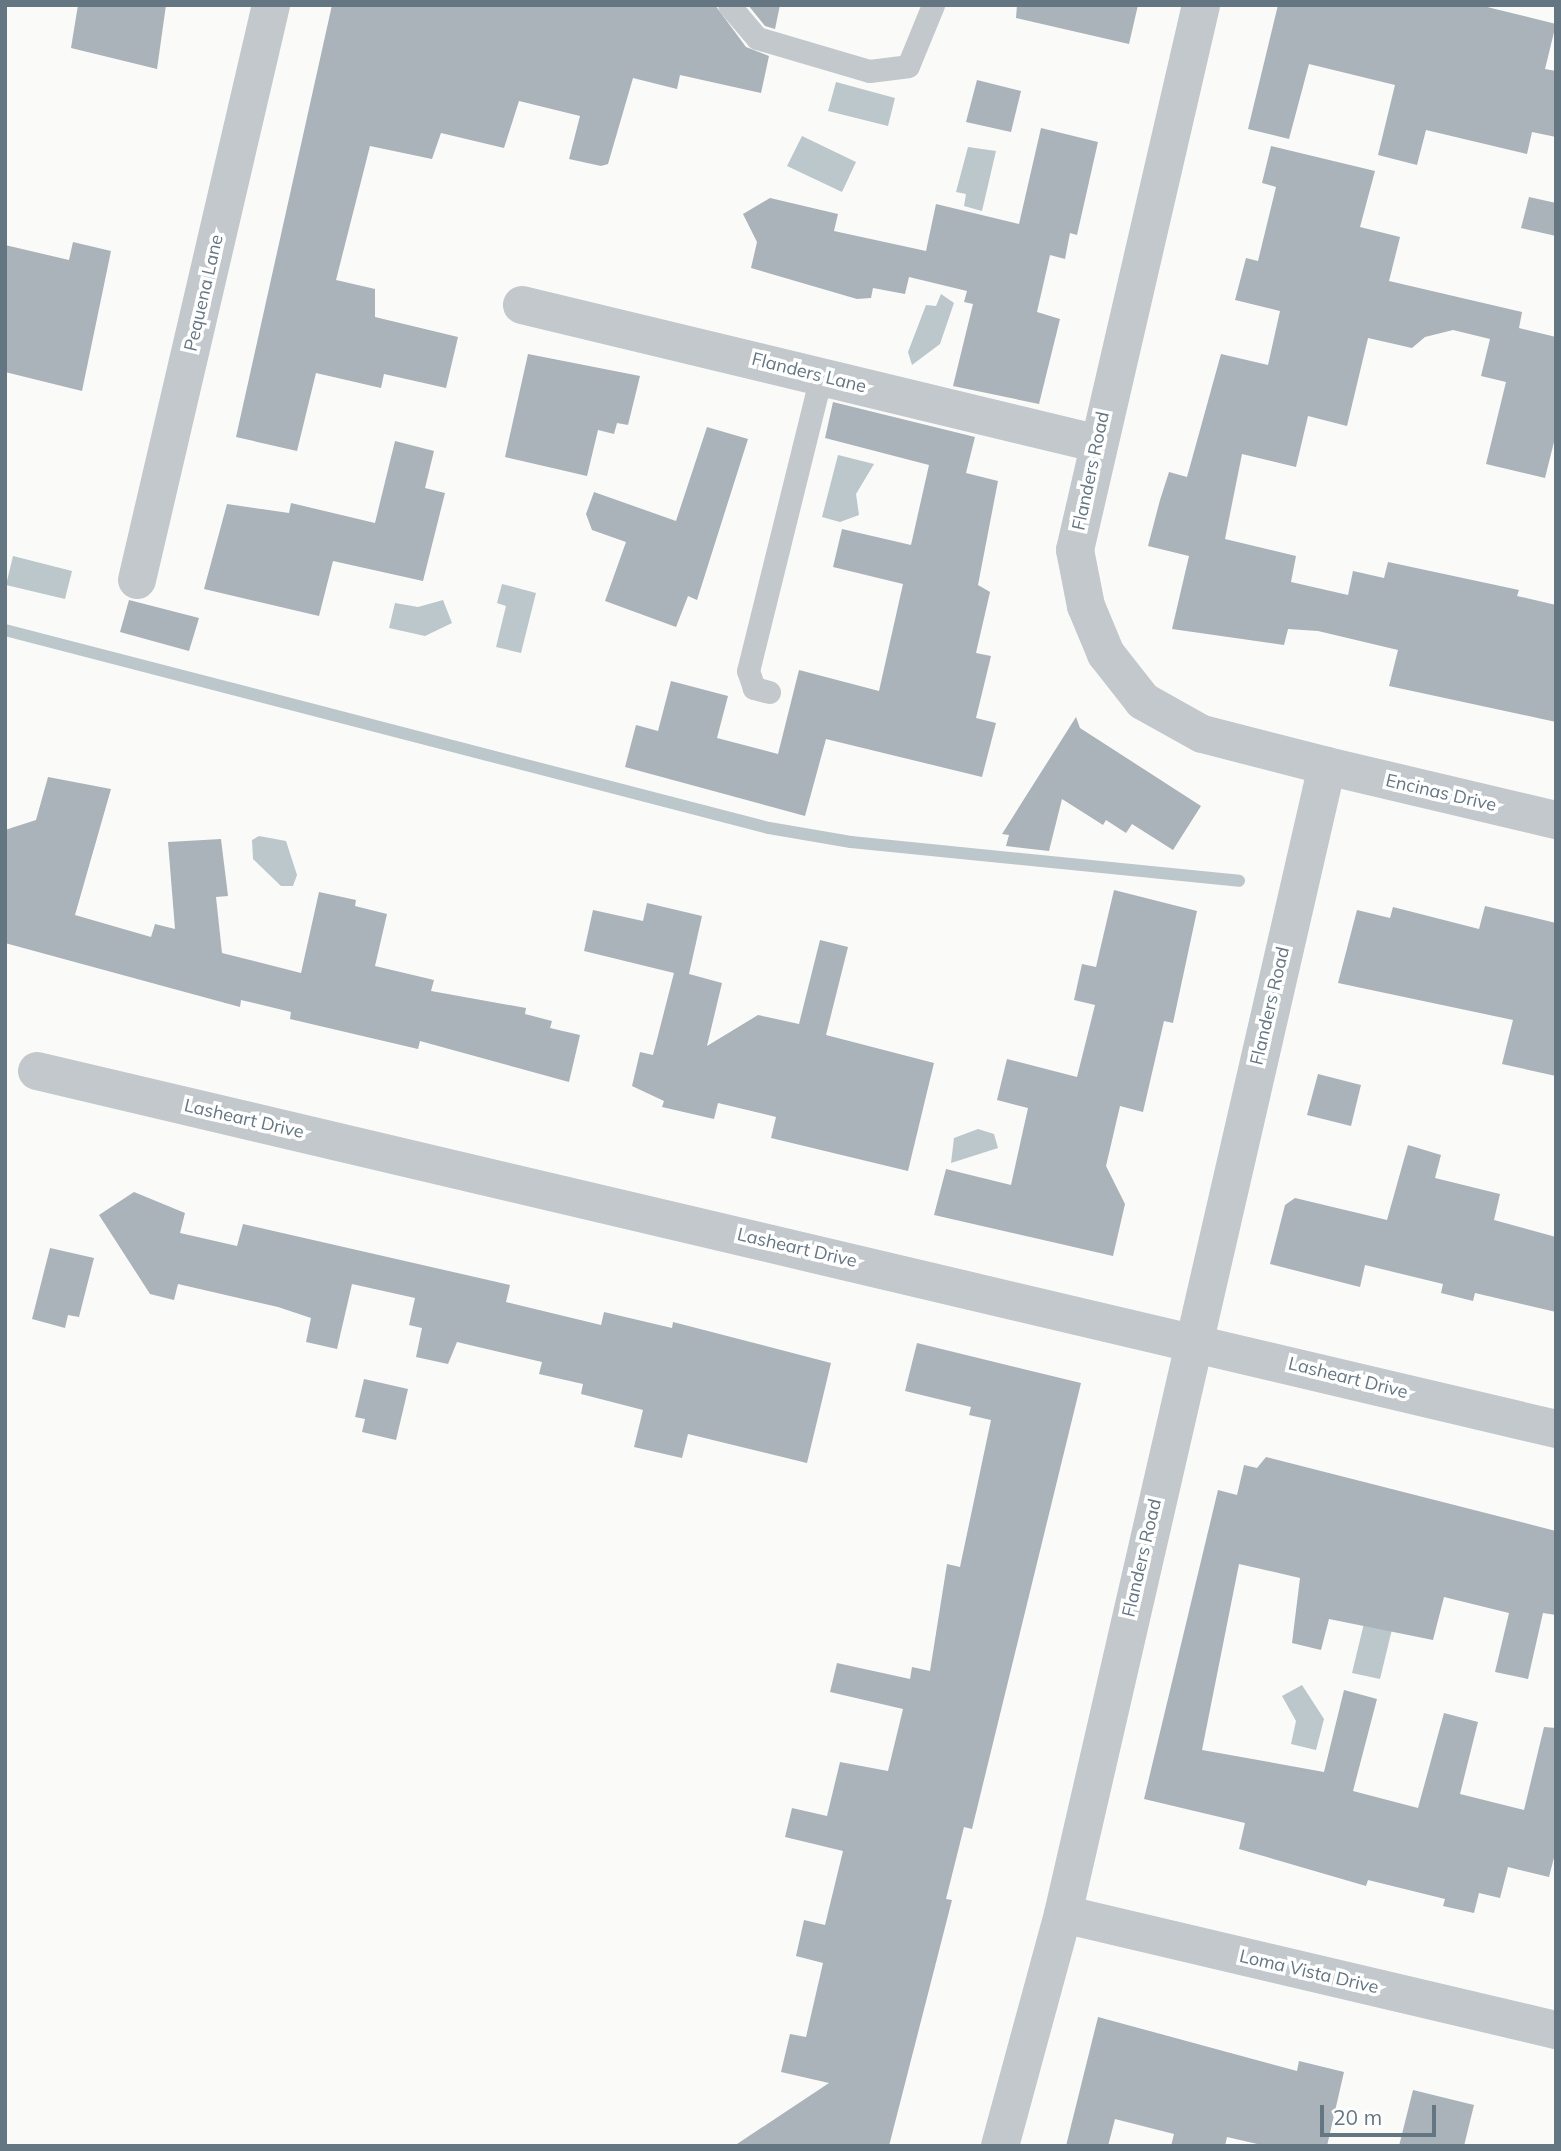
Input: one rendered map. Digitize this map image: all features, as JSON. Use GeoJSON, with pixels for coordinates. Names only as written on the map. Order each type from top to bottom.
{"type":"FeatureCollection","features":[{"type":"Feature","properties":{"kind":"street","name":"Pequena Lane"},"geometry":{"type":"LineString","coordinates":[[137,580],[271,5]]}},
{"type":"Feature","properties":{"kind":"street","name":"Flanders Road"},"geometry":{"type":"LineString","coordinates":[[1000,2146],[1063,1914],[1191,1339],[1327,766],[1202,734],[1143,701],[1106,654],[1086,607],[1075,550],[1095,443],[1202,5]]}},
{"type":"Feature","properties":{"kind":"street","name":"Flanders Lane"},"geometry":{"type":"LineString","coordinates":[[523,305],[1095,443]]}},
{"type":"Feature","properties":{"kind":"street","name":"Encinas Drive"},"geometry":{"type":"LineString","coordinates":[[1327,766],[1556,820]]}},
{"type":"Feature","properties":{"kind":"street","name":"Lasheart Drive"},"geometry":{"type":"LineString","coordinates":[[37,1071],[1191,1339],[1556,1429]]}},
{"type":"Feature","properties":{"kind":"street","name":"Loma Vista Drive"},"geometry":{"type":"LineString","coordinates":[[1063,1914],[1556,2030]]}},
{"type":"Feature","properties":{"kind":"lane"},"geometry":{"type":"LineString","coordinates":[[729,5],[757,38],[869,71],[908,66],[933,5]]}},
{"type":"Feature","properties":{"kind":"lane"},"geometry":{"type":"LineString","coordinates":[[769,692],[754,688],[748,671],[821,375]]}},
{"type":"Feature","properties":{"kind":"shaded area"},"geometry":{"type":"Polygon","coordinates":[[[836,82],[895,98],[888,126],[828,111],[836,82]]]}},
{"type":"Feature","properties":{"kind":"shaded area"},"geometry":{"type":"Polygon","coordinates":[[[802,136],[856,162],[842,192],[787,166],[802,136]]]}},
{"type":"Feature","properties":{"kind":"shaded area"},"geometry":{"type":"Polygon","coordinates":[[[968,147],[996,151],[982,211],[964,206],[966,194],[956,192],[968,147]]]}},
{"type":"Feature","properties":{"kind":"shaded area"},"geometry":{"type":"Polygon","coordinates":[[[941,294],[954,303],[940,344],[912,365],[908,352],[926,305],[936,306],[941,294]]]}},
{"type":"Feature","properties":{"kind":"shaded area"},"geometry":{"type":"Polygon","coordinates":[[[838,455],[874,464],[856,494],[859,515],[840,522],[822,517],[838,455]]]}},
{"type":"Feature","properties":{"kind":"shaded area"},"geometry":{"type":"Polygon","coordinates":[[[13,556],[72,571],[65,599],[6,585],[13,556]]]}},
{"type":"Feature","properties":{"kind":"shaded area"},"geometry":{"type":"Polygon","coordinates":[[[502,584],[536,593],[521,653],[496,647],[506,606],[497,603],[502,584]]]}},
{"type":"Feature","properties":{"kind":"shaded area"},"geometry":{"type":"Polygon","coordinates":[[[443,600],[452,623],[425,636],[389,628],[395,603],[418,607],[443,600]]]}},
{"type":"Feature","properties":{"kind":"shaded area"},"geometry":{"type":"Polygon","coordinates":[[[259,836],[286,841],[297,875],[293,886],[281,886],[253,859],[252,840],[259,836]]]}},
{"type":"Feature","properties":{"kind":"shaded area"},"geometry":{"type":"Polygon","coordinates":[[[978,1129],[994,1134],[998,1148],[951,1163],[954,1138],[978,1129]]]}},
{"type":"Feature","properties":{"kind":"shaded area"},"geometry":{"type":"Polygon","coordinates":[[[1366,1615],[1394,1621],[1380,1679],[1352,1673],[1366,1615]]]}},
{"type":"Feature","properties":{"kind":"shaded area"},"geometry":{"type":"Polygon","coordinates":[[[1302,1685],[1324,1719],[1316,1750],[1291,1744],[1296,1721],[1282,1696],[1302,1685]]]}},
{"type":"Feature","properties":{"kind":"building"},"geometry":{"type":"Polygon","coordinates":[[[78,5],[166,5],[157,69],[71,48],[78,5]]]}},
{"type":"Feature","properties":{"kind":"building"},"geometry":{"type":"Polygon","coordinates":[[[332,5],[715,5],[746,47],[769,56],[761,93],[680,75],[677,89],[633,78],[608,164],[601,166],[569,159],[580,116],[519,101],[504,148],[441,133],[432,159],[370,146],[336,280],[375,289],[375,317],[458,337],[446,388],[384,374],[381,388],[316,373],[297,451],[236,437],[332,5]]]}},
{"type":"Feature","properties":{"kind":"building"},"geometry":{"type":"Polygon","coordinates":[[[748,5],[780,5],[775,29],[765,26],[748,5]]]}},
{"type":"Feature","properties":{"kind":"building"},"geometry":{"type":"Polygon","coordinates":[[[1017,5],[1138,5],[1129,44],[1016,18],[1017,5]]]}},
{"type":"Feature","properties":{"kind":"building"},"geometry":{"type":"Polygon","coordinates":[[[1278,5],[1479,5],[1556,24],[1545,69],[1556,71],[1556,137],[1532,132],[1527,154],[1426,130],[1417,165],[1378,155],[1395,85],[1309,64],[1289,139],[1248,129],[1278,5]]]}},
{"type":"Feature","properties":{"kind":"building"},"geometry":{"type":"Polygon","coordinates":[[[977,80],[1021,91],[1011,132],[966,122],[977,80]]]}},
{"type":"Feature","properties":{"kind":"building"},"geometry":{"type":"Polygon","coordinates":[[[1041,128],[1098,142],[1077,235],[1070,233],[1065,259],[1050,255],[1037,312],[1060,319],[1039,404],[953,386],[973,304],[964,302],[967,291],[909,277],[905,294],[873,288],[871,298],[857,299],[751,268],[757,242],[743,214],[770,198],[838,214],[834,231],[926,251],[936,204],[1019,224],[1041,128]]]}},
{"type":"Feature","properties":{"kind":"building"},"geometry":{"type":"Polygon","coordinates":[[[1271,146],[1375,171],[1360,227],[1400,237],[1389,281],[1522,312],[1519,328],[1556,337],[1556,434],[1545,478],[1486,464],[1506,382],[1481,376],[1490,339],[1453,330],[1425,337],[1412,348],[1368,338],[1347,426],[1308,416],[1296,467],[1242,454],[1225,539],[1296,556],[1291,582],[1348,595],[1353,571],[1384,578],[1388,562],[1519,590],[1517,596],[1556,605],[1556,722],[1389,686],[1398,650],[1318,631],[1288,629],[1284,645],[1172,629],[1189,556],[1148,546],[1169,472],[1187,477],[1221,354],[1268,365],[1280,311],[1235,300],[1246,258],[1258,261],[1276,187],[1262,183],[1271,146]]]}},
{"type":"Feature","properties":{"kind":"building"},"geometry":{"type":"Polygon","coordinates":[[[1529,197],[1556,203],[1556,236],[1521,228],[1529,197]]]}},
{"type":"Feature","properties":{"kind":"building"},"geometry":{"type":"Polygon","coordinates":[[[73,242],[111,251],[82,391],[5,372],[5,245],[69,260],[73,242]]]}},
{"type":"Feature","properties":{"kind":"building"},"geometry":{"type":"Polygon","coordinates":[[[528,354],[640,376],[628,425],[617,423],[614,434],[598,430],[587,476],[505,457],[528,354]]]}},
{"type":"Feature","properties":{"kind":"building"},"geometry":{"type":"Polygon","coordinates":[[[833,402],[975,437],[966,473],[998,481],[978,585],[990,592],[976,653],[991,656],[976,718],[996,723],[982,777],[826,739],[805,816],[625,767],[636,725],[658,731],[671,681],[728,696],[717,738],[778,754],[799,670],[879,691],[903,584],[833,567],[842,529],[911,545],[929,465],[825,438],[833,402]]]}},
{"type":"Feature","properties":{"kind":"building"},"geometry":{"type":"Polygon","coordinates":[[[707,427],[748,439],[697,600],[688,596],[676,627],[605,601],[626,542],[592,530],[586,514],[594,492],[676,521],[707,427]]]}},
{"type":"Feature","properties":{"kind":"building"},"geometry":{"type":"Polygon","coordinates":[[[395,441],[434,451],[425,488],[445,493],[423,581],[333,561],[319,616],[204,589],[227,504],[289,513],[291,503],[375,523],[395,441]]]}},
{"type":"Feature","properties":{"kind":"building"},"geometry":{"type":"Polygon","coordinates":[[[129,600],[199,618],[189,651],[120,632],[129,600]]]}},
{"type":"Feature","properties":{"kind":"building"},"geometry":{"type":"Polygon","coordinates":[[[1076,717],[1080,728],[1201,806],[1173,850],[1132,824],[1126,833],[1106,820],[1103,825],[1062,799],[1049,851],[1006,846],[1009,835],[1002,834],[1076,717]]]}},
{"type":"Feature","properties":{"kind":"building"},"geometry":{"type":"Polygon","coordinates":[[[48,777],[111,789],[75,915],[151,937],[155,924],[175,929],[168,842],[221,839],[228,896],[216,897],[222,953],[301,973],[319,892],[356,900],[355,906],[387,914],[375,966],[434,980],[431,991],[526,1008],[525,1014],[552,1021],[550,1028],[580,1035],[569,1082],[420,1041],[418,1049],[290,1019],[291,1012],[241,1000],[240,1007],[5,943],[5,830],[36,820],[48,777]]]}},
{"type":"Feature","properties":{"kind":"building"},"geometry":{"type":"Polygon","coordinates":[[[1114,890],[1197,911],[1173,1023],[1164,1021],[1143,1112],[1120,1106],[1106,1166],[1125,1204],[1113,1256],[934,1215],[946,1169],[1011,1185],[1028,1108],[997,1100],[1007,1059],[1077,1077],[1095,1005],[1074,1000],[1082,964],[1096,967],[1114,890]]]}},
{"type":"Feature","properties":{"kind":"building"},"geometry":{"type":"Polygon","coordinates":[[[647,903],[702,916],[689,974],[722,983],[707,1046],[758,1015],[799,1024],[820,940],[848,947],[826,1035],[934,1063],[908,1171],[771,1138],[776,1117],[718,1103],[714,1119],[662,1107],[664,1101],[632,1086],[640,1052],[653,1055],[674,973],[584,951],[593,910],[643,921],[647,903]]]}},
{"type":"Feature","properties":{"kind":"building"},"geometry":{"type":"Polygon","coordinates":[[[1485,906],[1556,923],[1556,1076],[1502,1064],[1513,1020],[1338,983],[1357,910],[1390,918],[1393,907],[1479,929],[1485,906]]]}},
{"type":"Feature","properties":{"kind":"building"},"geometry":{"type":"Polygon","coordinates":[[[1318,1074],[1361,1085],[1351,1126],[1307,1115],[1318,1074]]]}},
{"type":"Feature","properties":{"kind":"building"},"geometry":{"type":"Polygon","coordinates":[[[1408,1145],[1441,1155],[1435,1178],[1500,1194],[1494,1220],[1556,1237],[1556,1312],[1475,1293],[1473,1301],[1441,1293],[1443,1284],[1365,1265],[1360,1287],[1270,1264],[1285,1205],[1295,1198],[1387,1220],[1408,1145]]]}},
{"type":"Feature","properties":{"kind":"building"},"geometry":{"type":"Polygon","coordinates":[[[134,1192],[185,1213],[180,1233],[237,1246],[243,1224],[510,1285],[506,1302],[601,1325],[604,1312],[672,1328],[673,1322],[831,1363],[807,1463],[688,1434],[682,1458],[634,1447],[643,1410],[581,1394],[583,1384],[539,1374],[542,1362],[457,1342],[448,1364],[416,1357],[422,1328],[409,1325],[415,1298],[352,1284],[337,1349],[306,1342],[311,1318],[278,1307],[178,1284],[174,1300],[150,1294],[99,1215],[134,1192]]]}},
{"type":"Feature","properties":{"kind":"building"},"geometry":{"type":"Polygon","coordinates":[[[50,1248],[94,1258],[79,1317],[68,1315],[65,1328],[32,1319],[50,1248]]]}},
{"type":"Feature","properties":{"kind":"building"},"geometry":{"type":"Polygon","coordinates":[[[917,1343],[1081,1383],[972,1829],[964,1827],[946,1899],[952,1900],[889,2146],[734,2146],[829,2083],[781,2072],[790,2034],[806,2037],[823,1963],[796,1956],[804,1920],[825,1925],[843,1851],[785,1837],[792,1808],[827,1816],[840,1762],[888,1771],[903,1709],[830,1692],[837,1663],[910,1679],[912,1667],[930,1671],[947,1564],[960,1567],[991,1420],[969,1415],[971,1407],[905,1391],[917,1343]]]}},
{"type":"Feature","properties":{"kind":"building"},"geometry":{"type":"Polygon","coordinates":[[[364,1379],[408,1389],[396,1440],[362,1432],[365,1419],[355,1417],[364,1379]]]}},
{"type":"Feature","properties":{"kind":"building"},"geometry":{"type":"Polygon","coordinates":[[[1266,1457],[1556,1531],[1556,1615],[1543,1613],[1528,1679],[1495,1672],[1509,1613],[1444,1597],[1433,1640],[1329,1619],[1321,1650],[1292,1643],[1300,1578],[1239,1564],[1202,1750],[1324,1772],[1344,1690],[1377,1699],[1353,1791],[1418,1808],[1444,1713],[1478,1722],[1460,1794],[1524,1810],[1544,1727],[1556,1728],[1556,1850],[1549,1877],[1508,1867],[1500,1898],[1479,1893],[1474,1913],[1443,1906],[1445,1899],[1368,1880],[1366,1886],[1239,1849],[1245,1823],[1144,1799],[1218,1490],[1237,1495],[1244,1465],[1257,1468],[1266,1457]]]}},
{"type":"Feature","properties":{"kind":"building"},"geometry":{"type":"Polygon","coordinates":[[[1098,2017],[1297,2071],[1299,2061],[1344,2072],[1327,2146],[1266,2146],[1227,2137],[1225,2146],[1171,2146],[1174,2134],[1115,2119],[1108,2146],[1066,2146],[1098,2017]]]}},
{"type":"Feature","properties":{"kind":"building"},"geometry":{"type":"Polygon","coordinates":[[[1413,2090],[1474,2105],[1464,2146],[1399,2146],[1413,2090]]]}},
{"type":"Feature","properties":{"kind":"waterway"},"geometry":{"type":"LineString","coordinates":[[5,630],[769,828],[851,842],[1239,881]]}}]}
